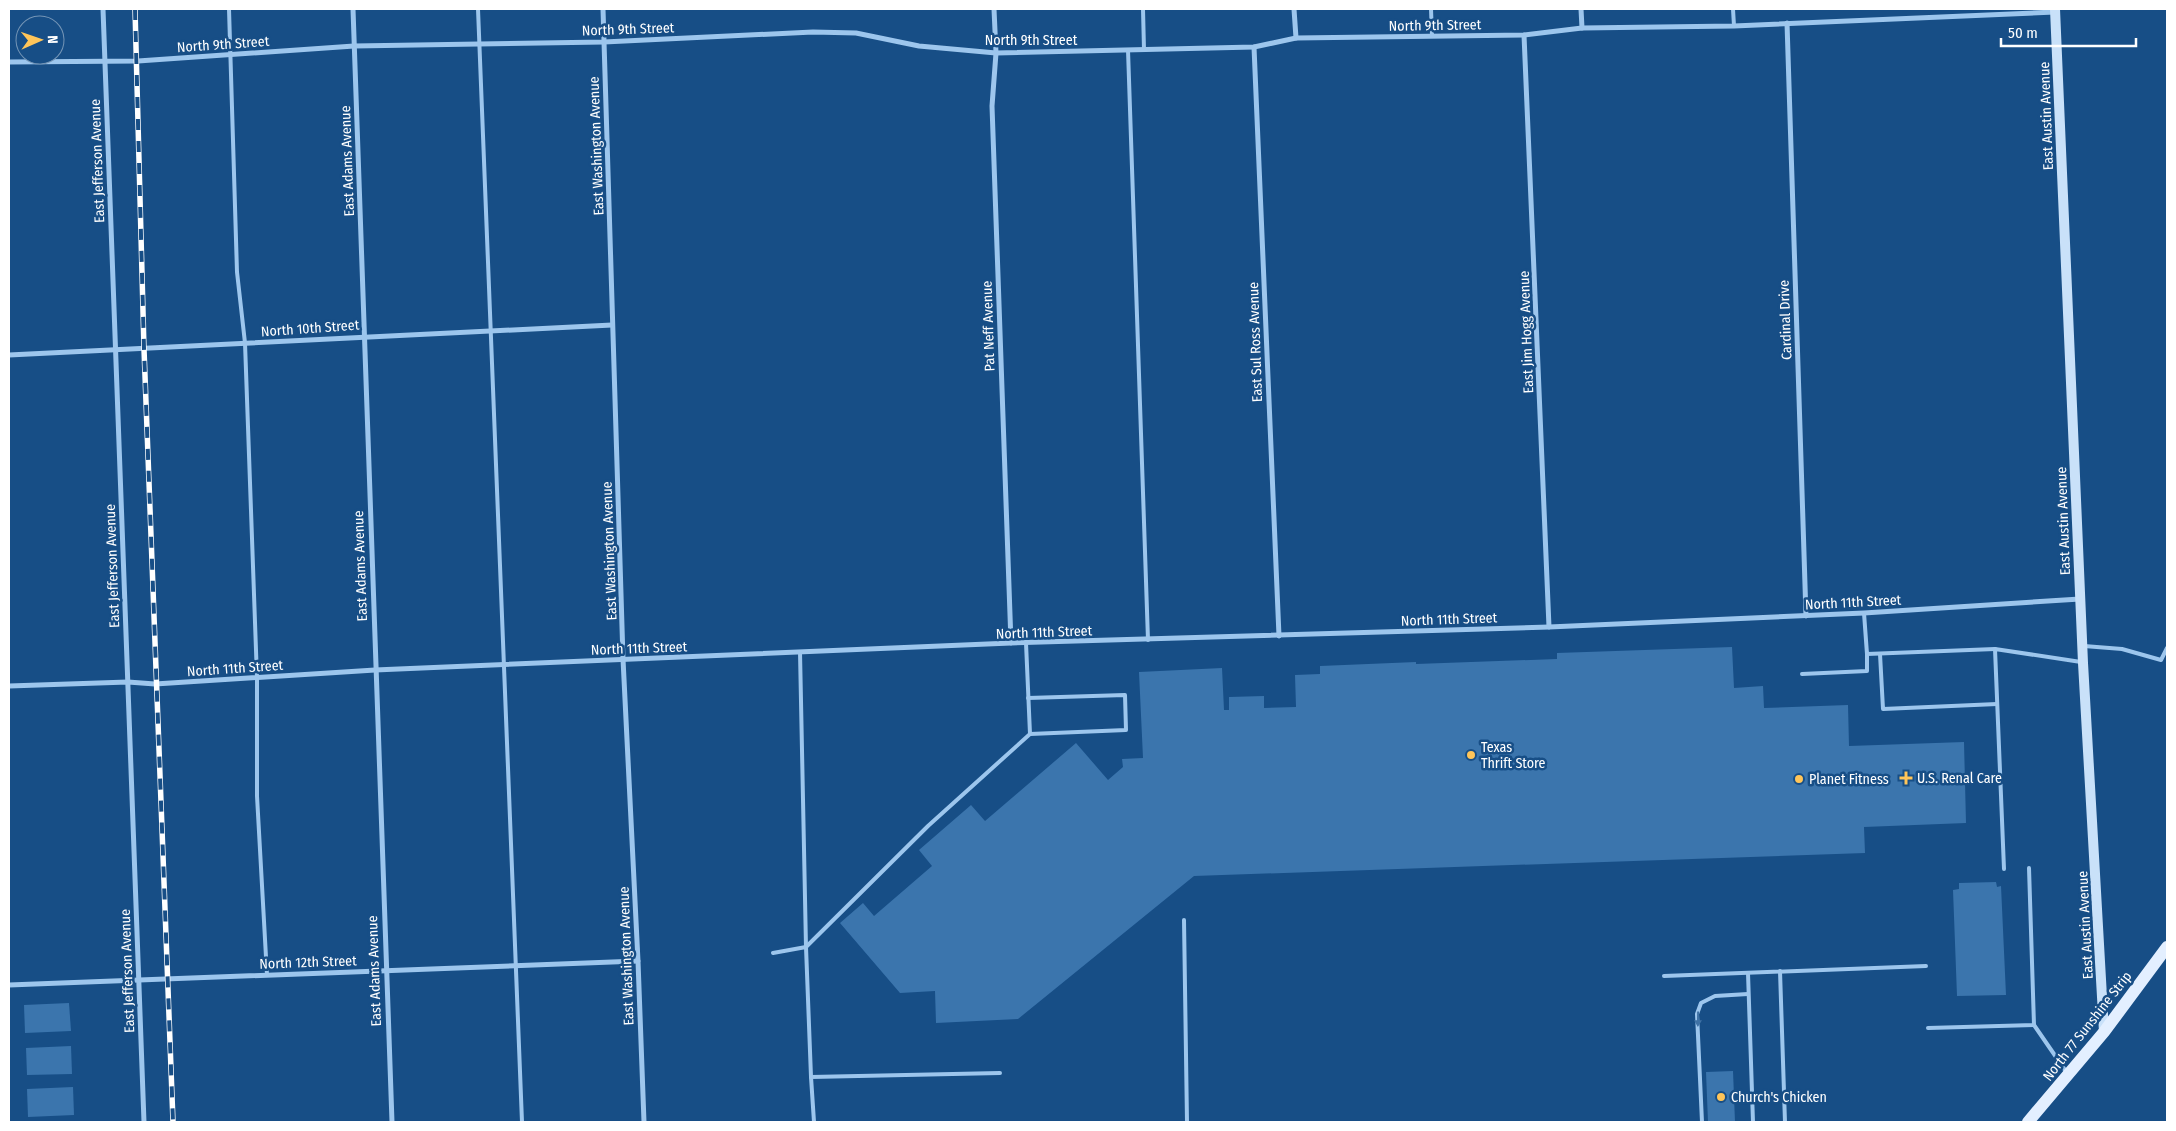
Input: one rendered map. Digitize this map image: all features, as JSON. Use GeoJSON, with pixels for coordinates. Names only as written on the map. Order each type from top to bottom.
{"type":"FeatureCollection","features":[{"type":"Feature","properties":{"kind":"main road","name":"North 77 Sunshine Strip"},"geometry":{"type":"LineString","coordinates":[[2028,1122],[2104,1032],[2167,947]]}},
{"type":"Feature","properties":{"kind":"street","name":"East Jefferson Avenue"},"geometry":{"type":"LineString","coordinates":[[103,9],[144,1122]]}},
{"type":"Feature","properties":{"kind":"street","name":"East Adams Avenue"},"geometry":{"type":"LineString","coordinates":[[353,9],[385,970],[392,1122]]}},
{"type":"Feature","properties":{"kind":"street","name":"East Washington Avenue"},"geometry":{"type":"LineString","coordinates":[[603,9],[623,659],[644,1122]]}},
{"type":"Feature","properties":{"kind":"street","name":"Pat Neff Avenue"},"geometry":{"type":"LineString","coordinates":[[994,9],[996,54],[992,106],[1011,643]]}},
{"type":"Feature","properties":{"kind":"street"},"geometry":{"type":"LineString","coordinates":[[1294,9],[1296,38]]}},
{"type":"Feature","properties":{"kind":"street"},"geometry":{"type":"LineString","coordinates":[[1581,9],[1582,28]]}},
{"type":"Feature","properties":{"kind":"street","name":"North 9th Street"},"geometry":{"type":"LineString","coordinates":[[9,62],[138,61],[354,46],[604,42],[813,32],[856,33],[919,46],[996,54],[1254,47],[1296,38],[1524,35],[1582,28],[1734,26],[2055,10]]}},
{"type":"Feature","properties":{"kind":"street","name":"East Austin Avenue"},"geometry":{"type":"LineString","coordinates":[[2055,10],[2083,663],[2104,1032]]}},
{"type":"Feature","properties":{"kind":"street","name":"Cardinal Drive"},"geometry":{"type":"LineString","coordinates":[[1788,23],[1806,616]]}},
{"type":"Feature","properties":{"kind":"street","name":"East Jim Hogg Avenue"},"geometry":{"type":"LineString","coordinates":[[1524,35],[1549,627]]}},
{"type":"Feature","properties":{"kind":"street","name":"East Sul Ross Avenue"},"geometry":{"type":"LineString","coordinates":[[1254,47],[1279,636]]}},
{"type":"Feature","properties":{"kind":"street","name":"North 10th Street"},"geometry":{"type":"LineString","coordinates":[[9,355],[612,325]]}},
{"type":"Feature","properties":{"kind":"street","name":"North 11th Street"},"geometry":{"type":"LineString","coordinates":[[9,686],[128,682],[155,684],[375,670],[1011,643],[1549,627],[1864,613],[2080,599]]}},
{"type":"Feature","properties":{"kind":"street","name":"North 12th Street"},"geometry":{"type":"LineString","coordinates":[[9,985],[638,961]]}},
{"type":"Feature","properties":{"kind":"lane"},"geometry":{"type":"LineString","coordinates":[[229,9],[232,54],[237,272],[245,343],[257,678],[257,796],[267,975]]}},
{"type":"Feature","properties":{"kind":"lane"},"geometry":{"type":"LineString","coordinates":[[478,9],[522,1122]]}},
{"type":"Feature","properties":{"kind":"lane"},"geometry":{"type":"LineString","coordinates":[[1143,9],[1144,50]]}},
{"type":"Feature","properties":{"kind":"lane"},"geometry":{"type":"LineString","coordinates":[[1431,9],[1432,36]]}},
{"type":"Feature","properties":{"kind":"lane"},"geometry":{"type":"LineString","coordinates":[[1734,9],[1734,26]]}},
{"type":"Feature","properties":{"kind":"lane"},"geometry":{"type":"LineString","coordinates":[[1128,50],[1148,640]]}},
{"type":"Feature","properties":{"kind":"lane"},"geometry":{"type":"LineString","coordinates":[[1802,674],[1868,672],[1864,613]]}},
{"type":"Feature","properties":{"kind":"lane"},"geometry":{"type":"LineString","coordinates":[[1026,643],[1030,734]]}},
{"type":"Feature","properties":{"kind":"lane"},"geometry":{"type":"LineString","coordinates":[[2083,646],[2122,648],[2161,660],[2167,648]]}},
{"type":"Feature","properties":{"kind":"lane"},"geometry":{"type":"LineString","coordinates":[[1866,654],[1994,649],[2083,663]]}},
{"type":"Feature","properties":{"kind":"lane"},"geometry":{"type":"LineString","coordinates":[[1994,649],[2004,869]]}},
{"type":"Feature","properties":{"kind":"lane"},"geometry":{"type":"LineString","coordinates":[[800,652],[806,947],[814,1122]]}},
{"type":"Feature","properties":{"kind":"lane"},"geometry":{"type":"LineString","coordinates":[[1880,654],[1883,709],[1997,704]]}},
{"type":"Feature","properties":{"kind":"lane"},"geometry":{"type":"LineString","coordinates":[[773,953],[806,947],[928,826],[1030,734],[1126,730],[1124,695],[1028,698]]}},
{"type":"Feature","properties":{"kind":"lane"},"geometry":{"type":"LineString","coordinates":[[2029,868],[2034,1025],[2068,1075]]}},
{"type":"Feature","properties":{"kind":"lane"},"geometry":{"type":"LineString","coordinates":[[1184,920],[1187,1122]]}},
{"type":"Feature","properties":{"kind":"lane"},"geometry":{"type":"LineString","coordinates":[[1664,976],[1926,966]]}},
{"type":"Feature","properties":{"kind":"lane"},"geometry":{"type":"LineString","coordinates":[[1780,971],[1784,1122]]}},
{"type":"Feature","properties":{"kind":"lane"},"geometry":{"type":"LineString","coordinates":[[1748,972],[1753,1122]]}},
{"type":"Feature","properties":{"kind":"lane"},"geometry":{"type":"LineString","coordinates":[[1702,1122],[1697,1014],[1701,1003],[1715,996],[1748,994]]}},
{"type":"Feature","properties":{"kind":"lane"},"geometry":{"type":"LineString","coordinates":[[1928,1028],[2034,1025]]}},
{"type":"Feature","properties":{"kind":"lane"},"geometry":{"type":"LineString","coordinates":[[812,1077],[1000,1073]]}},
{"type":"Feature","properties":{"kind":"building"},"geometry":{"type":"Polygon","coordinates":[[[1732,647],[1734,688],[1763,686],[1764,708],[1848,705],[1849,746],[1964,742],[1966,823],[1864,827],[1865,853],[1194,876],[1018,1019],[936,1023],[935,991],[900,993],[840,923],[863,903],[874,916],[932,866],[919,850],[971,805],[985,821],[1076,743],[1108,780],[1123,767],[1122,759],[1143,758],[1139,672],[1222,668],[1224,710],[1229,710],[1229,697],[1264,696],[1264,708],[1296,707],[1295,675],[1320,674],[1320,666],[1557,659],[1557,653],[1732,647]]]}},
{"type":"Feature","properties":{"kind":"building"},"geometry":{"type":"Polygon","coordinates":[[[1996,882],[1997,887],[2001,886],[2006,995],[1957,996],[1953,890],[1959,889],[1959,883],[1996,882]]]}},
{"type":"Feature","properties":{"kind":"building"},"geometry":{"type":"Polygon","coordinates":[[[69,1003],[71,1031],[25,1033],[24,1005],[69,1003]]]}},
{"type":"Feature","properties":{"kind":"building"},"geometry":{"type":"Polygon","coordinates":[[[71,1046],[72,1074],[27,1075],[26,1048],[71,1046]]]}},
{"type":"Feature","properties":{"kind":"building","name":"Church's Chicken"},"geometry":{"type":"Polygon","coordinates":[[[1733,1071],[1735,1122],[1708,1122],[1706,1072],[1733,1071]]]}},
{"type":"Feature","properties":{"kind":"building"},"geometry":{"type":"Polygon","coordinates":[[[73,1087],[74,1115],[28,1117],[27,1089],[73,1087]]]}},
{"type":"Feature","properties":{"kind":"railway"},"geometry":{"type":"LineString","coordinates":[[135,9],[144,349],[173,1122]]}},
{"type":"Feature","properties":{"kind":"place","name":"Texas Thrift Store"},"geometry":{"type":"Point","coordinates":[1471,755]}},
{"type":"Feature","properties":{"kind":"place","name":"U.S. Renal Care"},"geometry":{"type":"Point","coordinates":[1906,778]}},
{"type":"Feature","properties":{"kind":"place","name":"Planet Fitness"},"geometry":{"type":"Point","coordinates":[1799,779]}},
{"type":"Feature","properties":{"kind":"place","name":"Church's Chicken"},"geometry":{"type":"Point","coordinates":[1721,1097]}}]}
